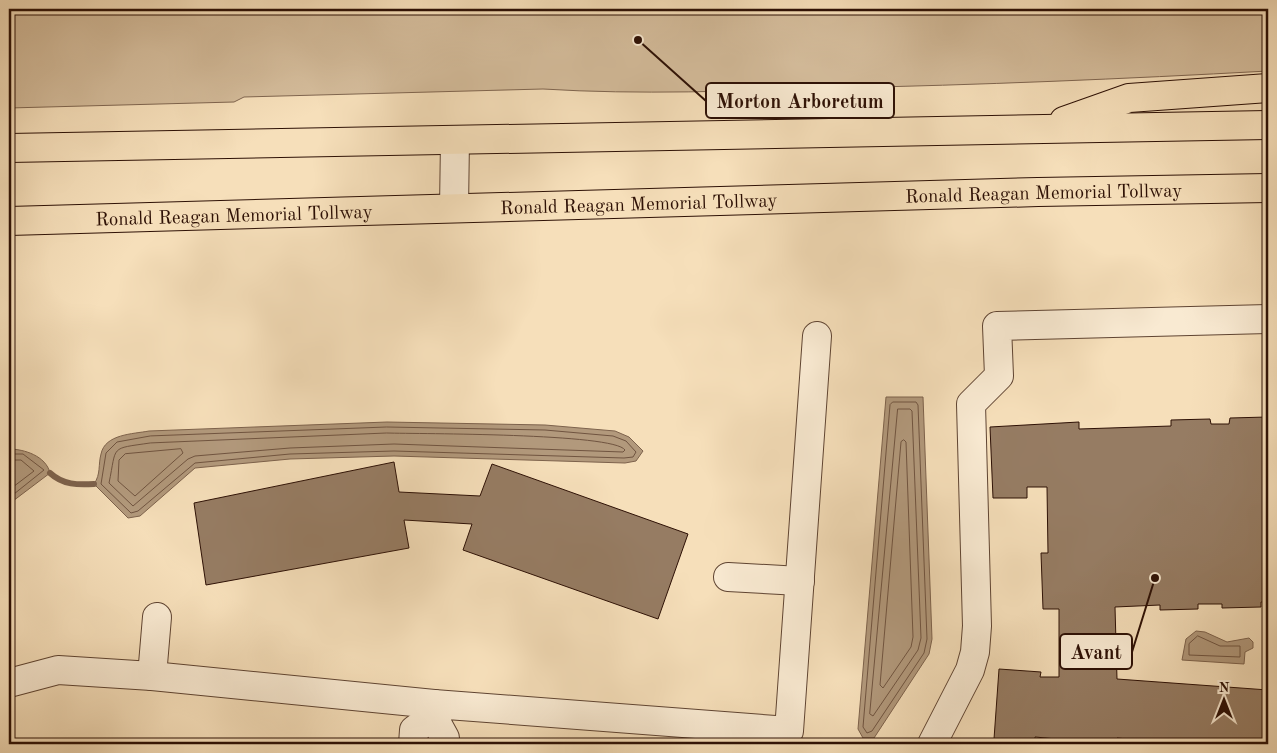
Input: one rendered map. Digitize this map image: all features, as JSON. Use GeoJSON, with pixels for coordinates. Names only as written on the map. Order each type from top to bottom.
{"type":"FeatureCollection","features":[{"type":"Feature","properties":{"kind":"highway"},"geometry":{"type":"LineString","coordinates":[[1042,128],[1129,98],[1268,88]]}},
{"type":"Feature","properties":{"kind":"highway"},"geometry":{"type":"LineString","coordinates":[[9,148],[1042,128],[1268,126]]}},
{"type":"Feature","properties":{"kind":"highway","name":"Ronald Reagan Memorial Tollway"},"geometry":{"type":"LineString","coordinates":[[9,221],[1038,192],[1268,188]]}},
{"type":"Feature","properties":{"kind":"highway"},"geometry":{"type":"LineString","coordinates":[[1038,192],[1268,200]]}},
{"type":"Feature","properties":{"kind":"lane"},"geometry":{"type":"LineString","coordinates":[[454,208],[455,140]]}},
{"type":"Feature","properties":{"kind":"lane"},"geometry":{"type":"LineString","coordinates":[[932,744],[970,670],[975,652],[977,626],[971,404],[999,376],[997,326],[1268,319]]}},
{"type":"Feature","properties":{"kind":"lane"},"geometry":{"type":"LineString","coordinates":[[9,683],[58,670],[152,676],[434,710],[789,731],[817,336]]}},
{"type":"Feature","properties":{"kind":"lane"},"geometry":{"type":"LineString","coordinates":[[728,577],[800,581]]}},
{"type":"Feature","properties":{"kind":"lane"},"geometry":{"type":"LineString","coordinates":[[152,676],[157,617]]}},
{"type":"Feature","properties":{"kind":"lane"},"geometry":{"type":"LineString","coordinates":[[413,744],[414,730],[434,710]]}},
{"type":"Feature","properties":{"kind":"lane"},"geometry":{"type":"LineString","coordinates":[[434,710],[445,738],[444,744]]}},
{"type":"Feature","properties":{"kind":"shaded area"},"geometry":{"type":"Polygon","coordinates":[[[9,9],[1268,9],[1268,71],[943,85],[688,92],[615,92],[543,89],[244,97],[234,102],[9,108],[9,9]]]}},
{"type":"Feature","properties":{"kind":"water"},"geometry":{"type":"Polygon","coordinates":[[[886,397],[923,397],[932,639],[929,654],[874,738],[863,738],[858,729],[886,397]]]}},
{"type":"Feature","properties":{"kind":"water"},"geometry":{"type":"Polygon","coordinates":[[[387,422],[545,425],[615,431],[629,437],[643,451],[636,461],[625,463],[394,456],[290,459],[195,468],[140,516],[128,518],[94,484],[98,477],[100,458],[104,447],[108,442],[128,434],[149,431],[387,422]]]}},
{"type":"Feature","properties":{"kind":"water"},"geometry":{"type":"Polygon","coordinates":[[[9,449],[21,450],[34,455],[44,462],[50,473],[9,504],[9,449]]]}},
{"type":"Feature","properties":{"kind":"water"},"geometry":{"type":"Polygon","coordinates":[[[1196,631],[1205,632],[1227,642],[1249,638],[1253,642],[1253,648],[1245,652],[1244,664],[1182,660],[1186,639],[1196,631]]]}},
{"type":"Feature","properties":{"kind":"building"},"geometry":{"type":"Polygon","coordinates":[[[1267,417],[1268,602],[1261,602],[1261,607],[1222,608],[1222,604],[1198,604],[1198,609],[1160,610],[1160,605],[1115,607],[1117,679],[1268,690],[1268,744],[1160,744],[1160,742],[1117,738],[1117,744],[1035,737],[1035,742],[994,739],[999,669],[1041,672],[1040,677],[1059,677],[1059,609],[1043,609],[1041,553],[1048,553],[1047,487],[1027,487],[1027,498],[993,498],[990,427],[1079,422],[1079,429],[1171,426],[1171,420],[1210,419],[1211,424],[1229,424],[1230,418],[1267,417]]]}},
{"type":"Feature","properties":{"kind":"building"},"geometry":{"type":"Polygon","coordinates":[[[394,462],[399,492],[480,496],[492,464],[688,534],[658,619],[463,550],[472,524],[404,520],[409,548],[206,585],[194,503],[394,462]]]}},
{"type":"Feature","properties":{"kind":"waterway"},"geometry":{"type":"LineString","coordinates":[[50,473],[65,482],[94,484]]}},
{"type":"Feature","properties":{"kind":"place","name":"Morton Arboretum"},"geometry":{"type":"Point","coordinates":[638,40]}},
{"type":"Feature","properties":{"kind":"place","name":"Avant"},"geometry":{"type":"Point","coordinates":[1155,578]}}]}
